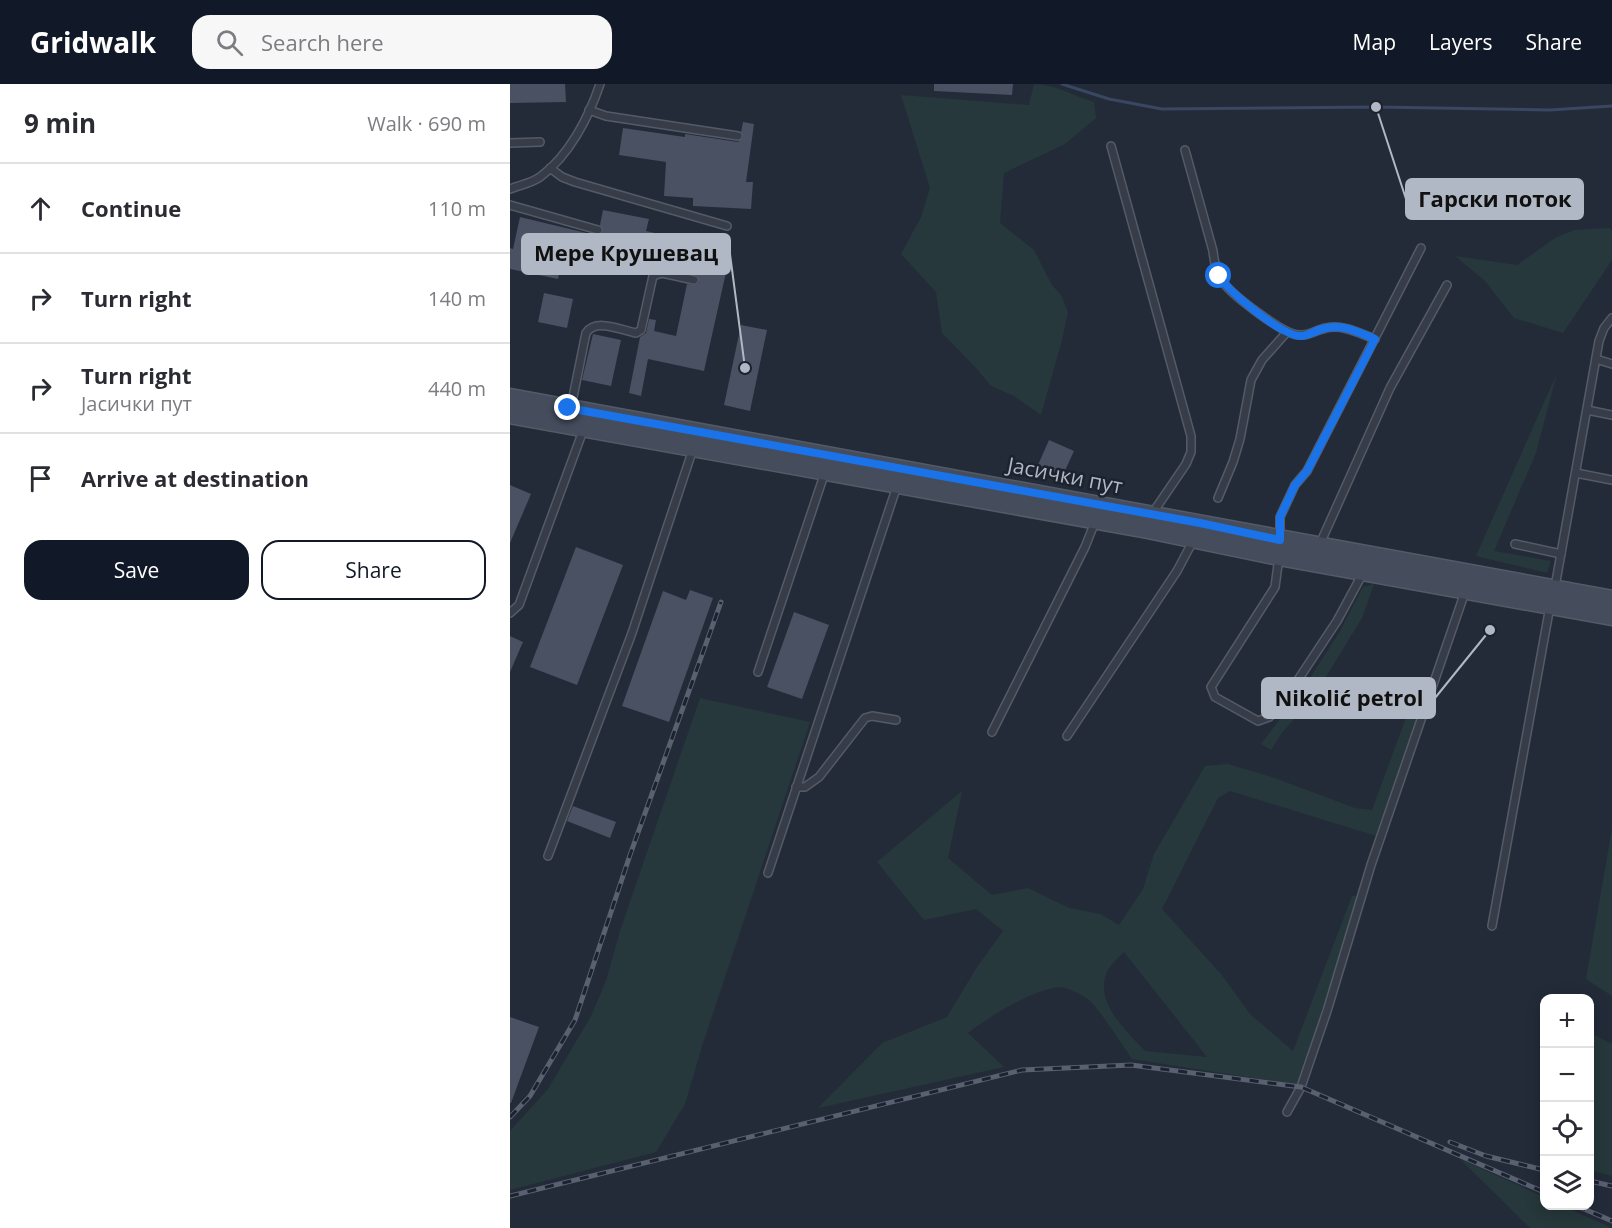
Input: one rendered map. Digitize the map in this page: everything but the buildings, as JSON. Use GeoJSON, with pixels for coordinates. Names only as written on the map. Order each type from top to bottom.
{"type":"FeatureCollection","features":[{"type":"Feature","properties":{"kind":"main road","name":"Јасички пут"},"geometry":{"type":"LineString","coordinates":[[510,398],[564,416],[1150,522],[1280,548],[1552,597],[1612,600]]}},
{"type":"Feature","properties":{"kind":"main road","name":"Јасички пут"},"geometry":{"type":"LineString","coordinates":[[510,414],[564,416],[584,428],[613,425]]}},
{"type":"Feature","properties":{"kind":"main road","name":"Јасички пут"},"geometry":{"type":"LineString","coordinates":[[1280,548],[1318,546],[1368,563]]}},
{"type":"Feature","properties":{"kind":"main road","name":"Јасички пут"},"geometry":{"type":"LineString","coordinates":[[1552,597],[1612,616]]}},
{"type":"Feature","properties":{"kind":"lane"},"geometry":{"type":"LineString","coordinates":[[510,189],[538,178],[550,168],[574,139],[600,84]]}},
{"type":"Feature","properties":{"kind":"lane"},"geometry":{"type":"LineString","coordinates":[[589,110],[606,116],[738,136]]}},
{"type":"Feature","properties":{"kind":"lane"},"geometry":{"type":"LineString","coordinates":[[510,144],[540,142]]}},
{"type":"Feature","properties":{"kind":"lane"},"geometry":{"type":"LineString","coordinates":[[1111,146],[1191,436],[1191,452],[1186,464],[1150,522]]}},
{"type":"Feature","properties":{"kind":"lane"},"geometry":{"type":"LineString","coordinates":[[1185,150],[1219,276],[1235,295],[1287,332],[1305,335],[1337,326],[1375,339]]}},
{"type":"Feature","properties":{"kind":"lane"},"geometry":{"type":"LineString","coordinates":[[550,168],[562,177],[575,182],[727,226]]}},
{"type":"Feature","properties":{"kind":"lane"},"geometry":{"type":"LineString","coordinates":[[510,205],[598,230]]}},
{"type":"Feature","properties":{"kind":"lane"},"geometry":{"type":"LineString","coordinates":[[1368,563],[1336,621],[1278,710],[1265,720],[1258,720],[1215,697],[1211,687],[1275,587],[1280,548],[1280,517],[1295,485],[1307,471],[1421,248]]}},
{"type":"Feature","properties":{"kind":"lane"},"geometry":{"type":"LineString","coordinates":[[564,416],[573,397],[586,333],[590,328],[598,325],[633,333],[639,332],[653,276],[662,273],[694,280]]}},
{"type":"Feature","properties":{"kind":"lane"},"geometry":{"type":"LineString","coordinates":[[1318,546],[1390,388],[1447,285]]}},
{"type":"Feature","properties":{"kind":"lane"},"geometry":{"type":"LineString","coordinates":[[1492,926],[1596,359],[1601,334],[1612,318]]}},
{"type":"Feature","properties":{"kind":"lane"},"geometry":{"type":"LineString","coordinates":[[1218,498],[1239,444],[1251,380],[1262,360],[1287,332]]}},
{"type":"Feature","properties":{"kind":"lane"},"geometry":{"type":"LineString","coordinates":[[1596,359],[1612,364]]}},
{"type":"Feature","properties":{"kind":"lane"},"geometry":{"type":"LineString","coordinates":[[1587,410],[1612,415]]}},
{"type":"Feature","properties":{"kind":"lane"},"geometry":{"type":"LineString","coordinates":[[510,613],[519,605],[584,428]]}},
{"type":"Feature","properties":{"kind":"lane"},"geometry":{"type":"LineString","coordinates":[[548,856],[632,633],[695,440]]}},
{"type":"Feature","properties":{"kind":"lane"},"geometry":{"type":"LineString","coordinates":[[758,672],[827,464]]}},
{"type":"Feature","properties":{"kind":"lane"},"geometry":{"type":"LineString","coordinates":[[1576,473],[1612,480]]}},
{"type":"Feature","properties":{"kind":"lane"},"geometry":{"type":"LineString","coordinates":[[768,873],[901,477]]}},
{"type":"Feature","properties":{"kind":"lane"},"geometry":{"type":"LineString","coordinates":[[992,732],[1085,547],[1097,513]]}},
{"type":"Feature","properties":{"kind":"lane"},"geometry":{"type":"LineString","coordinates":[[1067,736],[1177,571],[1197,531]]}},
{"type":"Feature","properties":{"kind":"lane"},"geometry":{"type":"LineString","coordinates":[[1515,543],[1561,554]]}},
{"type":"Feature","properties":{"kind":"lane"},"geometry":{"type":"LineString","coordinates":[[1287,1112],[1301,1088],[1371,865],[1467,582]]}},
{"type":"Feature","properties":{"kind":"lane"},"geometry":{"type":"LineString","coordinates":[[796,787],[805,787],[819,777],[865,718],[872,716],[896,720]]}},
{"type":"Feature","properties":{"kind":"shaded area"},"geometry":{"type":"Polygon","coordinates":[[[1034,84],[1056,88],[1094,102],[1096,118],[1065,144],[1004,173],[1000,223],[1034,250],[1052,285],[1061,295],[1068,312],[1041,415],[1014,396],[991,386],[942,333],[936,292],[901,254],[921,217],[930,188],[901,95],[1029,105],[1034,84]]]}},
{"type":"Feature","properties":{"kind":"shaded area"},"geometry":{"type":"Polygon","coordinates":[[[1610,228],[1612,231],[1612,260],[1563,333],[1514,318],[1485,281],[1455,256],[1517,265],[1555,238],[1574,230],[1610,228]]]}},
{"type":"Feature","properties":{"kind":"shaded area"},"geometry":{"type":"Polygon","coordinates":[[[1557,373],[1536,453],[1494,551],[1551,561],[1547,573],[1476,556],[1557,373]]]}},
{"type":"Feature","properties":{"kind":"shaded area"},"geometry":{"type":"Polygon","coordinates":[[[1374,584],[1362,618],[1313,698],[1281,734],[1271,750],[1261,744],[1303,689],[1340,631],[1363,587],[1374,584]]]}},
{"type":"Feature","properties":{"kind":"shaded area"},"geometry":{"type":"Polygon","coordinates":[[[1418,685],[1428,685],[1376,836],[1230,791],[1218,798],[1162,909],[1221,974],[1250,1014],[1293,1051],[1352,896],[1358,896],[1298,1085],[1132,1059],[1088,999],[1071,990],[1058,987],[1020,1000],[968,1033],[1004,1067],[818,1108],[882,1043],[947,1017],[977,967],[1003,931],[976,909],[924,920],[877,862],[962,791],[948,858],[992,895],[1028,888],[1069,908],[1100,914],[1119,925],[1143,889],[1154,854],[1205,766],[1228,764],[1272,777],[1355,808],[1372,810],[1418,685]],[[1124,952],[1108,970],[1104,982],[1104,993],[1113,1014],[1145,1051],[1207,1057],[1124,952]]]}},
{"type":"Feature","properties":{"kind":"shaded area"},"geometry":{"type":"Polygon","coordinates":[[[700,698],[810,722],[703,1043],[685,1104],[656,1152],[510,1190],[510,1131],[548,1089],[591,1016],[606,981],[620,931],[700,698]]]}},
{"type":"Feature","properties":{"kind":"shaded area"},"geometry":{"type":"Polygon","coordinates":[[[1612,828],[1612,996],[1586,979],[1612,828]]]}},
{"type":"Feature","properties":{"kind":"shaded area"},"geometry":{"type":"Polygon","coordinates":[[[1594,1035],[1612,1044],[1612,1176],[1594,1171],[1594,1035]]]}},
{"type":"Feature","properties":{"kind":"shaded area"},"geometry":{"type":"Polygon","coordinates":[[[1460,1159],[1540,1195],[1540,1210],[1572,1210],[1612,1228],[1530,1228],[1460,1159]]]}},
{"type":"Feature","properties":{"kind":"waterway"},"geometry":{"type":"LineString","coordinates":[[1062,84],[1109,99],[1162,109],[1376,107],[1550,110],[1612,106]]}},
{"type":"Feature","properties":{"kind":"railway"},"geometry":{"type":"LineString","coordinates":[[510,1117],[530,1096],[575,1020],[630,855],[721,602]]}},
{"type":"Feature","properties":{"kind":"railway"},"geometry":{"type":"LineString","coordinates":[[510,1196],[1022,1070],[1131,1065],[1301,1087],[1540,1190]]}},
{"type":"Feature","properties":{"kind":"railway"},"geometry":{"type":"LineString","coordinates":[[1450,1142],[1486,1156],[1540,1169]]}},
{"type":"Feature","properties":{"kind":"railway"},"geometry":{"type":"LineString","coordinates":[[1594,1182],[1612,1186]]}},
{"type":"Feature","properties":{"kind":"railway"},"geometry":{"type":"LineString","coordinates":[[1586,1210],[1612,1221]]}},
{"type":"Feature","properties":{"kind":"place","name":"Гарски поток"},"geometry":{"type":"Point","coordinates":[1376,107]}},
{"type":"Feature","properties":{"kind":"place","name":"Мере Крушевац"},"geometry":{"type":"Point","coordinates":[745,368]}},
{"type":"Feature","properties":{"kind":"place","name":"Nikolić petrol"},"geometry":{"type":"Point","coordinates":[1490,630]}},
{"type":"Feature","properties":{"kind":"route"},"geometry":{"type":"LineString","coordinates":[[568,408],[1200,523],[1280,540],[1280,517],[1295,485],[1307,471],[1375,339],[1337,326],[1299,336],[1287,332],[1235,295],[1219,276]]}}]}
